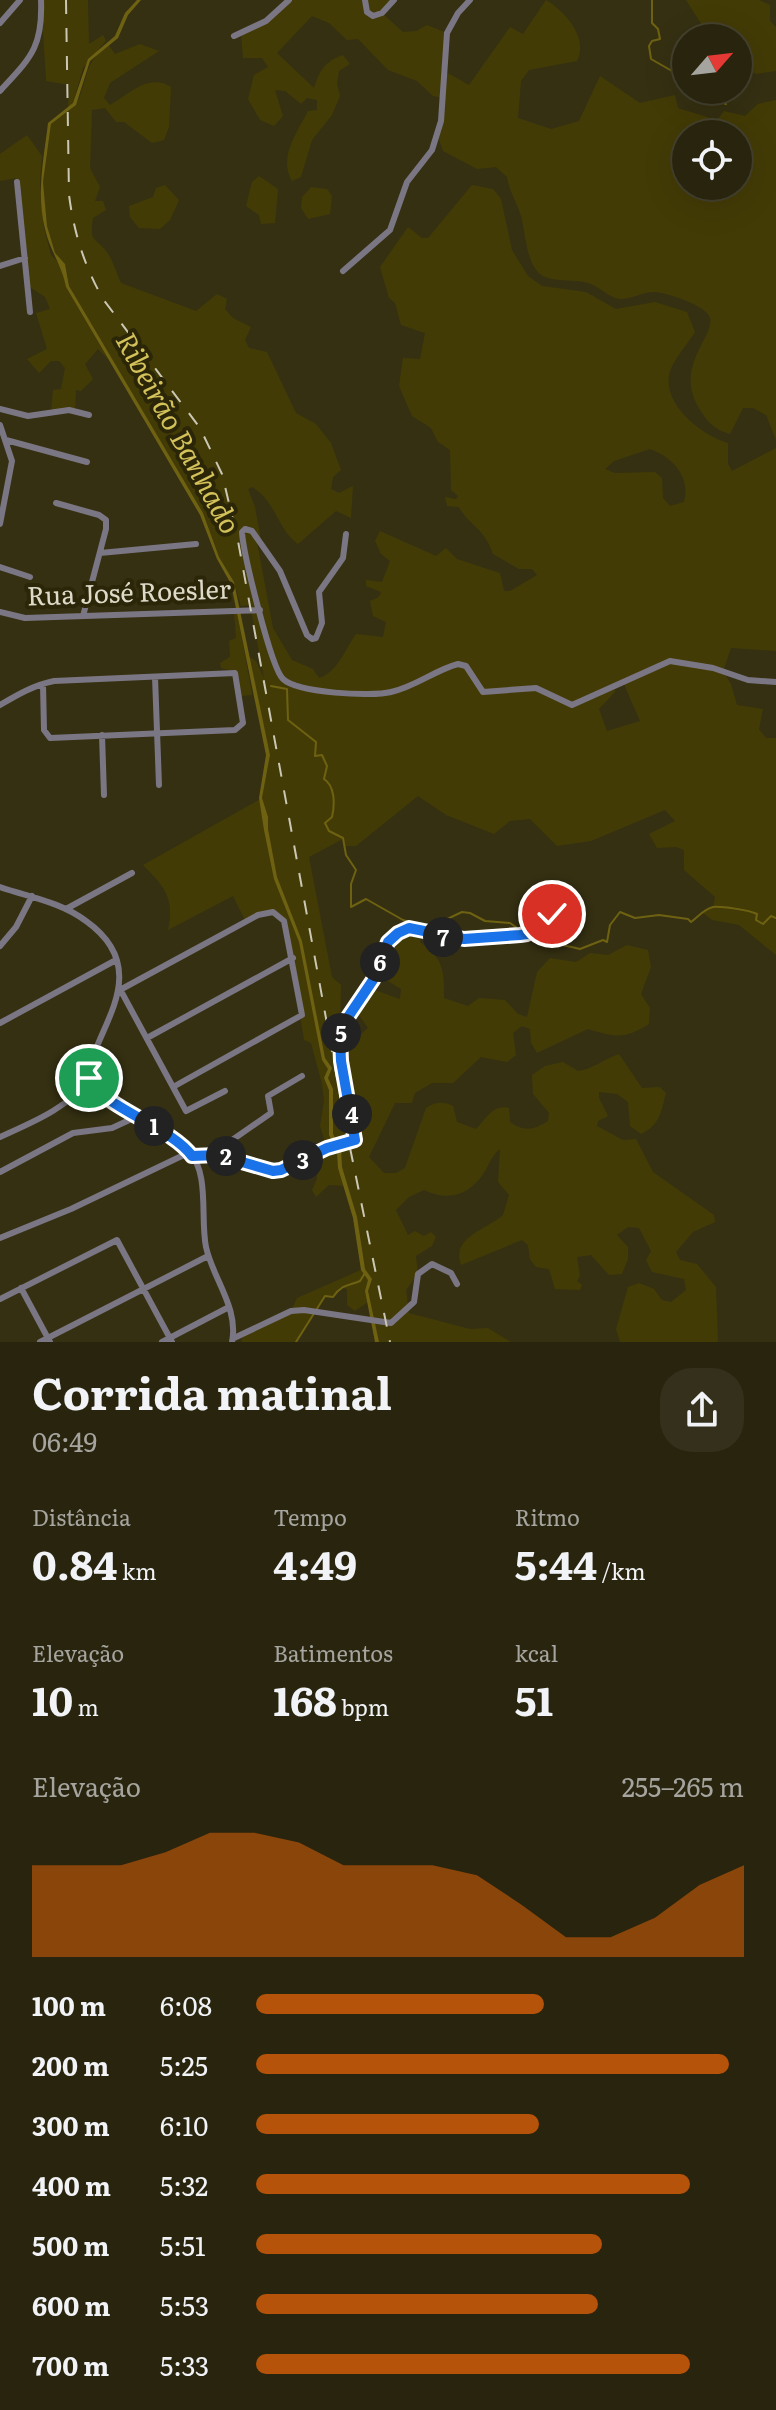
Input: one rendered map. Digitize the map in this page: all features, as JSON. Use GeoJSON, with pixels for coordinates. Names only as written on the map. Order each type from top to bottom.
{"type":"FeatureCollection","features":[{"type":"Feature","properties":{"kind":"street"},"geometry":{"type":"LineString","coordinates":[[0,23],[20,0]]}},
{"type":"Feature","properties":{"kind":"street"},"geometry":{"type":"LineString","coordinates":[[0,91],[23,65],[38,41],[42,28],[41,0]]}},
{"type":"Feature","properties":{"kind":"street"},"geometry":{"type":"LineString","coordinates":[[234,36],[266,21],[289,0]]}},
{"type":"Feature","properties":{"kind":"street"},"geometry":{"type":"LineString","coordinates":[[365,0],[367,12],[373,16],[382,13],[394,0]]}},
{"type":"Feature","properties":{"kind":"street"},"geometry":{"type":"LineString","coordinates":[[343,271],[354,258],[390,230],[407,182],[432,150],[441,121],[447,33],[458,13],[470,0]]}},
{"type":"Feature","properties":{"kind":"street"},"geometry":{"type":"LineString","coordinates":[[17,182],[30,312]]}},
{"type":"Feature","properties":{"kind":"street"},"geometry":{"type":"LineString","coordinates":[[0,266],[25,258]]}},
{"type":"Feature","properties":{"kind":"street"},"geometry":{"type":"LineString","coordinates":[[0,409],[28,416],[69,410],[89,415]]}},
{"type":"Feature","properties":{"kind":"street"},"geometry":{"type":"LineString","coordinates":[[0,425],[11,470],[0,524]]}},
{"type":"Feature","properties":{"kind":"street"},"geometry":{"type":"LineString","coordinates":[[6,440],[87,462]]}},
{"type":"Feature","properties":{"kind":"street"},"geometry":{"type":"LineString","coordinates":[[56,503],[99,515],[106,520],[83,616]]}},
{"type":"Feature","properties":{"kind":"street"},"geometry":{"type":"LineString","coordinates":[[346,534],[343,558],[319,592],[322,623],[316,638],[312,639],[307,635],[280,571],[252,531],[245,529],[243,539],[270,656],[281,677],[291,684],[340,692],[388,693],[458,664],[466,666],[483,692],[536,688],[572,705],[670,661],[713,668],[748,680],[776,682]]}},
{"type":"Feature","properties":{"kind":"street"},"geometry":{"type":"LineString","coordinates":[[100,553],[196,544]]}},
{"type":"Feature","properties":{"kind":"street"},"geometry":{"type":"LineString","coordinates":[[0,567],[30,577]]}},
{"type":"Feature","properties":{"kind":"street","name":"Rua José Roesler"},"geometry":{"type":"LineString","coordinates":[[0,612],[25,618],[260,610]]}},
{"type":"Feature","properties":{"kind":"street"},"geometry":{"type":"LineString","coordinates":[[0,705],[43,684],[235,673],[241,726],[235,730],[45,736],[43,684]]}},
{"type":"Feature","properties":{"kind":"street"},"geometry":{"type":"LineString","coordinates":[[155,677],[159,785]]}},
{"type":"Feature","properties":{"kind":"street"},"geometry":{"type":"LineString","coordinates":[[102,735],[104,795]]}},
{"type":"Feature","properties":{"kind":"street"},"geometry":{"type":"LineString","coordinates":[[66,909],[132,873]]}},
{"type":"Feature","properties":{"kind":"street"},"geometry":{"type":"LineString","coordinates":[[0,887],[66,909],[93,926],[116,960],[120,991],[186,1111],[225,1091]]}},
{"type":"Feature","properties":{"kind":"street"},"geometry":{"type":"LineString","coordinates":[[0,946],[16,927],[32,896]]}},
{"type":"Feature","properties":{"kind":"street"},"geometry":{"type":"LineString","coordinates":[[0,1238],[191,1154],[211,1154],[277,1171],[336,1145],[353,1142],[356,1136],[341,1061],[341,1032],[373,980],[391,938],[409,928],[473,940],[524,934],[570,901]]}},
{"type":"Feature","properties":{"kind":"street"},"geometry":{"type":"LineString","coordinates":[[173,1087],[302,1015],[284,921],[273,912],[258,915],[120,991],[90,1065],[89,1078],[95,1089],[191,1154],[199,1173],[208,1256],[229,1307],[233,1340],[291,1311],[391,1323],[414,1302],[418,1274],[432,1264],[451,1273],[457,1284]]}},
{"type":"Feature","properties":{"kind":"street"},"geometry":{"type":"LineString","coordinates":[[147,1038],[293,958]]}},
{"type":"Feature","properties":{"kind":"street"},"geometry":{"type":"LineString","coordinates":[[0,1023],[116,960]]}},
{"type":"Feature","properties":{"kind":"street"},"geometry":{"type":"LineString","coordinates":[[211,1154],[271,1113],[268,1096],[302,1076]]}},
{"type":"Feature","properties":{"kind":"street"},"geometry":{"type":"LineString","coordinates":[[0,1137],[55,1108],[74,1095],[89,1078]]}},
{"type":"Feature","properties":{"kind":"street"},"geometry":{"type":"LineString","coordinates":[[0,1172],[73,1133],[112,1128],[138,1116]]}},
{"type":"Feature","properties":{"kind":"street"},"geometry":{"type":"LineString","coordinates":[[0,1299],[117,1240],[171,1340]]}},
{"type":"Feature","properties":{"kind":"street"},"geometry":{"type":"LineString","coordinates":[[40,1342],[208,1256]]}},
{"type":"Feature","properties":{"kind":"street"},"geometry":{"type":"LineString","coordinates":[[21,1288],[49,1340]]}},
{"type":"Feature","properties":{"kind":"street"},"geometry":{"type":"LineString","coordinates":[[162,1342],[229,1307]]}},
{"type":"Feature","properties":{"kind":"shaded area"},"geometry":{"type":"Polygon","coordinates":[[[41,0],[88,0],[89,44],[103,35],[106,41],[83,68],[73,103],[68,108],[69,85],[46,81],[41,0]]]}},
{"type":"Feature","properties":{"kind":"shaded area"},"geometry":{"type":"Polygon","coordinates":[[[137,0],[141,0],[128,15],[118,38],[90,61],[76,105],[51,124],[43,182],[47,226],[55,253],[65,264],[69,286],[203,513],[219,557],[234,582],[270,755],[262,798],[277,877],[302,941],[325,1058],[332,1068],[328,1078],[333,1089],[333,1134],[341,1149],[342,1167],[357,1217],[365,1269],[372,1279],[368,1291],[379,1342],[375,1342],[365,1291],[368,1280],[361,1270],[353,1218],[338,1168],[337,1151],[329,1135],[329,1090],[324,1078],[328,1069],[322,1060],[299,942],[274,879],[264,830],[259,798],[266,755],[231,584],[217,559],[200,515],[66,287],[42,216],[42,176],[48,123],[73,103],[88,59],[115,36],[125,13],[137,0]]]}},
{"type":"Feature","properties":{"kind":"shaded area"},"geometry":{"type":"Polygon","coordinates":[[[289,0],[394,0],[382,13],[403,32],[416,31],[427,25],[447,33],[444,71],[469,85],[510,27],[523,34],[546,0],[573,26],[580,52],[577,61],[529,70],[521,81],[518,118],[551,129],[579,121],[600,76],[640,103],[672,96],[672,104],[677,104],[678,108],[717,120],[724,111],[745,116],[758,104],[776,100],[776,440],[766,415],[753,408],[743,408],[730,434],[712,425],[699,408],[692,392],[691,377],[709,329],[710,320],[703,309],[662,293],[652,292],[620,299],[588,283],[550,279],[539,273],[530,259],[521,216],[507,177],[496,167],[477,169],[443,151],[438,137],[443,98],[433,96],[417,81],[388,70],[358,39],[347,40],[329,23],[312,16],[277,53],[314,88],[321,71],[331,61],[343,55],[350,64],[339,71],[337,84],[340,96],[332,115],[312,140],[301,177],[292,181],[288,172],[288,154],[308,111],[317,110],[317,100],[307,98],[301,104],[285,91],[275,90],[283,116],[274,126],[260,120],[248,99],[254,75],[268,67],[262,58],[243,58],[241,33],[266,21],[289,0]]]}},
{"type":"Feature","properties":{"kind":"shaded area"},"geometry":{"type":"Polygon","coordinates":[[[686,0],[759,0],[770,5],[770,21],[776,27],[776,71],[752,72],[752,24],[701,24],[686,0]]]}},
{"type":"Feature","properties":{"kind":"shaded area"},"geometry":{"type":"Polygon","coordinates":[[[108,44],[115,54],[140,44],[159,51],[110,83],[104,98],[110,105],[147,84],[163,83],[171,87],[169,127],[164,140],[152,143],[124,122],[116,122],[105,108],[92,110],[90,168],[100,187],[95,201],[103,201],[106,210],[93,218],[94,239],[107,252],[121,283],[196,311],[217,294],[227,299],[225,309],[233,318],[251,327],[245,340],[249,348],[267,352],[296,413],[316,424],[331,443],[341,470],[333,477],[331,489],[339,493],[353,486],[351,518],[336,511],[298,544],[285,531],[260,493],[252,487],[248,489],[255,507],[263,551],[257,542],[273,628],[292,660],[313,669],[319,678],[331,671],[356,634],[383,637],[386,622],[373,616],[370,601],[379,597],[381,592],[366,586],[366,580],[382,582],[390,561],[381,554],[375,541],[380,531],[436,556],[446,548],[457,559],[500,573],[504,591],[510,591],[537,575],[532,569],[519,569],[493,554],[481,532],[459,507],[447,506],[445,497],[456,499],[458,496],[451,490],[450,450],[438,442],[431,428],[412,416],[399,386],[403,358],[420,359],[425,333],[401,325],[380,267],[408,227],[422,238],[428,238],[472,185],[493,189],[501,199],[512,250],[528,276],[542,286],[586,292],[616,309],[655,302],[687,312],[695,332],[673,365],[669,387],[687,418],[708,434],[728,443],[728,464],[732,471],[776,448],[776,651],[731,648],[723,671],[731,684],[737,705],[763,709],[759,729],[766,738],[776,738],[776,955],[739,925],[712,920],[702,912],[713,907],[715,897],[684,870],[684,850],[676,847],[657,848],[649,834],[675,821],[665,810],[591,841],[557,846],[530,819],[510,821],[494,834],[446,815],[418,796],[356,846],[344,846],[343,839],[309,857],[332,977],[341,985],[340,1037],[349,1045],[368,1028],[354,1008],[369,988],[400,999],[401,989],[376,974],[386,946],[406,929],[420,931],[420,942],[438,960],[443,972],[444,998],[468,1006],[479,998],[505,1000],[518,1014],[527,1017],[537,972],[550,958],[576,962],[590,953],[608,955],[627,945],[648,950],[651,967],[641,994],[650,1008],[649,1024],[619,1036],[588,1029],[537,1053],[531,1043],[530,1029],[522,1026],[513,1033],[516,1055],[507,1062],[481,1057],[453,1083],[432,1083],[415,1093],[412,1103],[395,1103],[369,1157],[384,1173],[396,1173],[405,1168],[426,1108],[436,1103],[453,1106],[457,1122],[476,1129],[491,1113],[503,1107],[509,1108],[510,1122],[515,1125],[529,1129],[538,1126],[548,1121],[549,1113],[533,1094],[532,1075],[545,1066],[563,1062],[578,1071],[583,1070],[619,1054],[642,1088],[660,1087],[666,1093],[661,1112],[656,1122],[641,1134],[630,1126],[628,1102],[617,1094],[599,1092],[608,1116],[598,1121],[597,1126],[623,1140],[636,1139],[653,1172],[714,1215],[715,1222],[693,1232],[676,1252],[680,1260],[697,1264],[716,1287],[718,1342],[620,1342],[616,1329],[628,1287],[639,1283],[654,1289],[662,1300],[671,1302],[686,1290],[684,1279],[652,1272],[646,1260],[651,1251],[639,1228],[628,1227],[617,1235],[628,1247],[628,1259],[622,1274],[609,1275],[591,1255],[577,1257],[580,1276],[577,1281],[582,1285],[580,1290],[555,1289],[549,1269],[536,1267],[530,1259],[528,1245],[522,1240],[461,1265],[459,1255],[465,1241],[503,1215],[509,1195],[498,1182],[500,1149],[479,1179],[466,1191],[450,1196],[424,1190],[409,1197],[396,1210],[408,1235],[415,1231],[424,1236],[431,1232],[436,1237],[432,1246],[416,1256],[418,1274],[406,1290],[409,1313],[470,1329],[488,1328],[511,1342],[377,1342],[368,1302],[355,1311],[347,1305],[347,1289],[340,1287],[333,1297],[325,1296],[296,1342],[242,1342],[241,1334],[291,1311],[297,1298],[363,1269],[355,1217],[345,1186],[329,1185],[316,1197],[312,1190],[317,1179],[316,1153],[327,1148],[320,1126],[324,1101],[311,1043],[304,1040],[286,926],[270,911],[246,922],[233,896],[168,930],[170,910],[166,894],[143,865],[262,798],[270,755],[248,656],[256,661],[264,678],[248,594],[249,605],[241,606],[234,582],[219,557],[203,513],[75,297],[65,264],[54,253],[47,226],[43,182],[51,124],[77,102],[88,70],[108,44]],[[650,449],[614,461],[605,469],[615,473],[655,472],[662,478],[663,498],[670,506],[684,502],[685,484],[678,469],[666,457],[650,449]],[[623,682],[614,686],[615,692],[599,709],[607,731],[640,721],[623,682]]]}},
{"type":"Feature","properties":{"kind":"shaded area"},"geometry":{"type":"Polygon","coordinates":[[[27,135],[42,156],[40,182],[44,228],[51,255],[62,266],[66,287],[108,359],[98,349],[85,364],[93,379],[81,391],[76,390],[75,411],[51,413],[53,390],[61,389],[65,368],[59,361],[51,361],[39,373],[27,359],[47,349],[36,313],[50,309],[45,297],[28,286],[16,178],[0,181],[0,154],[27,135]]]}},
{"type":"Feature","properties":{"kind":"shaded area"},"geometry":{"type":"Polygon","coordinates":[[[259,176],[278,189],[275,223],[261,224],[259,215],[246,206],[252,182],[259,176]]]}},
{"type":"Feature","properties":{"kind":"shaded area"},"geometry":{"type":"Polygon","coordinates":[[[165,185],[179,200],[170,220],[160,229],[139,228],[130,217],[129,206],[153,197],[156,188],[165,185]]]}},
{"type":"Feature","properties":{"kind":"shaded area"},"geometry":{"type":"Polygon","coordinates":[[[311,187],[327,189],[332,196],[330,214],[308,219],[301,208],[302,197],[311,187]]]}},
{"type":"Feature","properties":{"kind":"shaded area"},"geometry":{"type":"Polygon","coordinates":[[[237,612],[252,695],[240,696],[237,672],[221,668],[220,663],[230,657],[229,641],[236,638],[234,613],[237,612]]]}},
{"type":"Feature","properties":{"kind":"waterway"},"geometry":{"type":"LineString","coordinates":[[652,0],[652,23],[658,29],[660,39],[652,41],[649,46],[651,59],[672,71]]}},
{"type":"Feature","properties":{"kind":"waterway"},"geometry":{"type":"LineString","coordinates":[[271,686],[287,689],[288,720],[316,742],[315,756],[322,755],[327,766],[324,779],[332,791],[334,807],[332,817],[325,823],[329,831],[343,838],[346,855],[356,870],[351,884],[351,907],[366,899],[403,920],[428,928],[462,912],[470,913],[485,921],[510,923],[523,932]]}},
{"type":"Feature","properties":{"kind":"waterway"},"geometry":{"type":"LineString","coordinates":[[530,936],[580,949],[603,940],[607,942],[610,925],[620,912],[635,918],[659,915],[691,922],[707,909],[717,907],[757,914],[756,920],[763,924],[771,916],[776,918]]}},
{"type":"Feature","properties":{"kind":"waterway"},"geometry":{"type":"LineString","coordinates":[[296,1342],[325,1296],[333,1297],[342,1288],[360,1281],[365,1273]]}},
{"type":"Feature","properties":{"kind":"railway"},"geometry":{"type":"LineString","coordinates":[[66,0],[69,195],[74,222],[85,261],[103,299],[200,428],[222,474],[238,541],[349,1143],[390,1342]]}},
{"type":"Feature","properties":{"kind":"route"},"geometry":{"type":"LineString","coordinates":[[89,1078],[99,1092],[168,1135],[192,1156],[218,1155],[273,1171],[281,1170],[339,1143],[355,1140],[341,1061],[340,1037],[343,1025],[369,988],[391,938],[409,928],[437,936],[473,940],[527,934],[552,914]]}},
{"type":"Feature","properties":{"kind":"water label","name":"Ribeirão Banhado"},"geometry":{"type":"Point","coordinates":[178,433]}}]}
